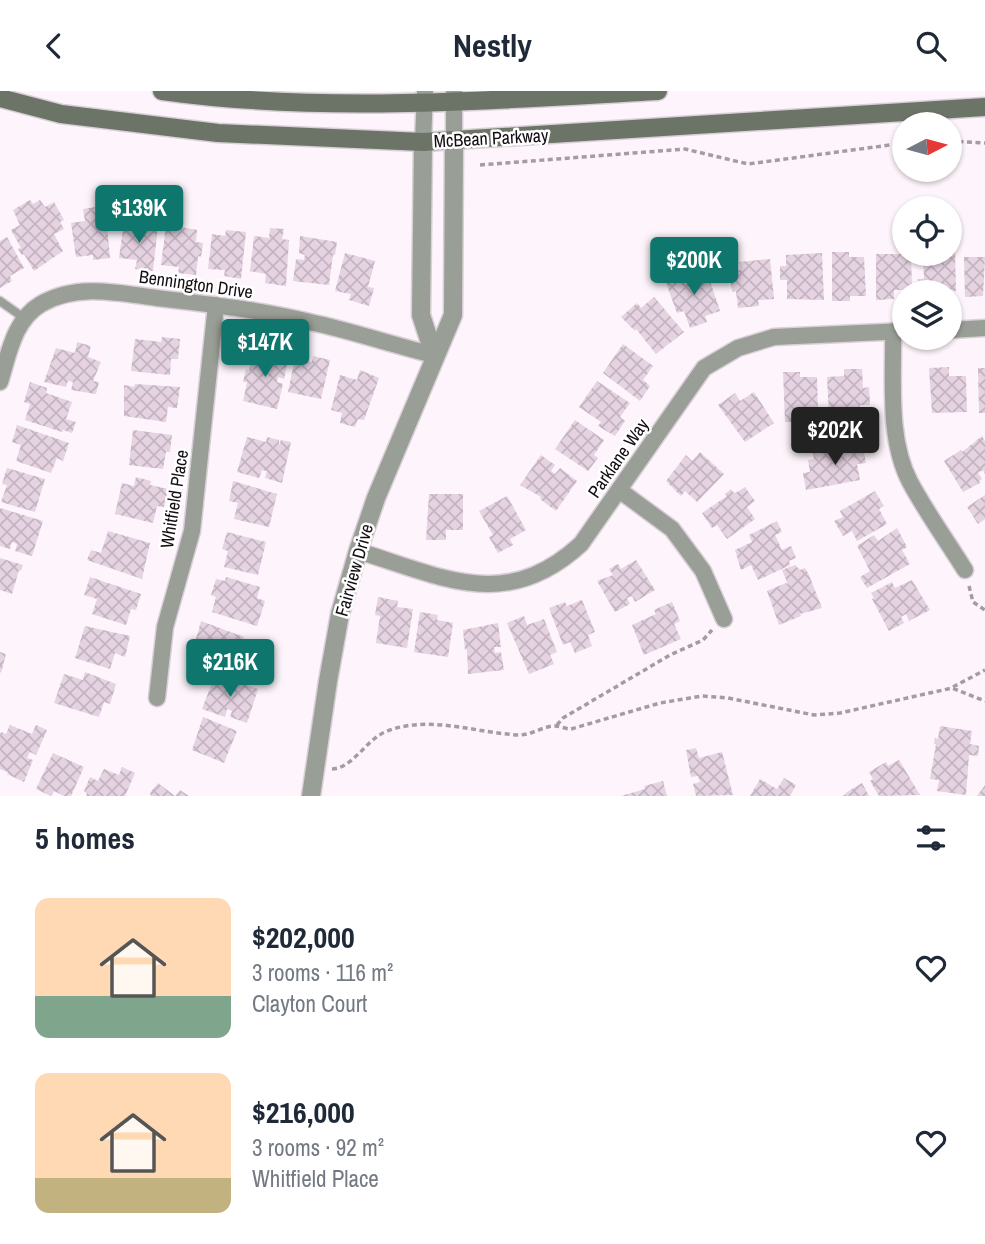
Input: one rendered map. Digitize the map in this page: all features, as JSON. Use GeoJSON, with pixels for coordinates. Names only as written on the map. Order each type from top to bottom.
{"type":"FeatureCollection","features":[{"type":"Feature","properties":{"kind":"main road"},"geometry":{"type":"LineString","coordinates":[[162,91],[262,101],[658,91]]}},
{"type":"Feature","properties":{"kind":"main road","name":"McBean Parkway"},"geometry":{"type":"LineString","coordinates":[[0,98],[61,114],[218,133],[423,142],[985,107]]}},
{"type":"Feature","properties":{"kind":"street","name":"Fairview Drive"},"geometry":{"type":"LineString","coordinates":[[311,796],[341,614],[358,551],[376,498],[453,315],[454,96]]}},
{"type":"Feature","properties":{"kind":"street"},"geometry":{"type":"LineString","coordinates":[[425,97],[421,315],[434,355]]}},
{"type":"Feature","properties":{"kind":"street","name":"Bennington Drive"},"geometry":{"type":"LineString","coordinates":[[24,318],[42,303],[74,292],[99,291],[216,305],[309,321],[434,355]]}},
{"type":"Feature","properties":{"kind":"street","name":"Whitfield Place"},"geometry":{"type":"LineString","coordinates":[[157,698],[165,627],[192,531],[216,305]]}},
{"type":"Feature","properties":{"kind":"street"},"geometry":{"type":"LineString","coordinates":[[0,382],[13,337],[24,318]]}},
{"type":"Feature","properties":{"kind":"street"},"geometry":{"type":"LineString","coordinates":[[962,329],[985,328]]}},
{"type":"Feature","properties":{"kind":"street","name":"Parklane Way"},"geometry":{"type":"LineString","coordinates":[[358,551],[474,585],[500,585],[530,578],[562,562],[581,544],[704,368],[738,348],[774,337],[892,331]]}},
{"type":"Feature","properties":{"kind":"street"},"geometry":{"type":"LineString","coordinates":[[898,350],[895,419],[899,450],[909,481],[965,570]]}},
{"type":"Feature","properties":{"kind":"street"},"geometry":{"type":"LineString","coordinates":[[619,490],[672,529],[703,571],[724,619]]}},
{"type":"Feature","properties":{"kind":"lane"},"geometry":{"type":"LineString","coordinates":[[0,301],[24,318]]}},
{"type":"Feature","properties":{"kind":"path"},"geometry":{"type":"LineString","coordinates":[[962,142],[985,143]]}},
{"type":"Feature","properties":{"kind":"path"},"geometry":{"type":"LineString","coordinates":[[480,165],[684,149],[748,164],[892,145]]}},
{"type":"Feature","properties":{"kind":"path"},"geometry":{"type":"LineString","coordinates":[[973,602],[985,610]]}},
{"type":"Feature","properties":{"kind":"path"},"geometry":{"type":"LineString","coordinates":[[557,725],[563,718],[670,655],[703,640],[724,619]]}},
{"type":"Feature","properties":{"kind":"path"},"geometry":{"type":"LineString","coordinates":[[314,770],[338,769],[384,733],[409,726],[446,725],[520,735],[557,725],[571,729],[679,698],[702,697],[729,698],[814,715],[840,713],[952,688],[985,670]]}},
{"type":"Feature","properties":{"kind":"path"},"geometry":{"type":"LineString","coordinates":[[952,688],[985,701]]}},
{"type":"Feature","properties":{"kind":"building"},"geometry":{"type":"Polygon","coordinates":[[[30,200],[33,204],[40,200],[45,207],[54,202],[64,220],[60,222],[64,229],[54,234],[63,251],[34,271],[18,249],[21,248],[11,230],[20,225],[13,210],[30,200]]]}},
{"type":"Feature","properties":{"kind":"building"},"geometry":{"type":"Polygon","coordinates":[[[102,206],[103,216],[106,215],[110,258],[93,260],[93,255],[76,257],[71,223],[85,221],[83,209],[102,206]]]}},
{"type":"Feature","properties":{"kind":"building"},"geometry":{"type":"Polygon","coordinates":[[[170,216],[182,217],[181,227],[197,230],[196,242],[203,243],[201,257],[198,256],[196,275],[178,273],[179,267],[161,265],[166,226],[169,226],[170,216]]]}},
{"type":"Feature","properties":{"kind":"building"},"geometry":{"type":"Polygon","coordinates":[[[124,222],[158,226],[153,271],[135,269],[137,260],[119,258],[124,222]]]}},
{"type":"Feature","properties":{"kind":"building"},"geometry":{"type":"Polygon","coordinates":[[[270,228],[284,229],[282,239],[289,240],[286,286],[265,283],[266,274],[250,271],[254,236],[269,238],[270,228]]]}},
{"type":"Feature","properties":{"kind":"building"},"geometry":{"type":"Polygon","coordinates":[[[226,230],[246,232],[241,279],[224,276],[225,270],[208,269],[212,234],[225,236],[226,230]]]}},
{"type":"Feature","properties":{"kind":"building"},"geometry":{"type":"Polygon","coordinates":[[[300,236],[337,242],[329,285],[293,281],[296,259],[304,260],[305,255],[299,253],[300,236]]]}},
{"type":"Feature","properties":{"kind":"building"},"geometry":{"type":"Polygon","coordinates":[[[7,237],[24,268],[10,276],[12,281],[0,288],[0,241],[7,237]]]}},
{"type":"Feature","properties":{"kind":"building"},"geometry":{"type":"Polygon","coordinates":[[[832,252],[849,252],[849,257],[864,257],[866,296],[850,296],[850,301],[832,301],[832,252]]]}},
{"type":"Feature","properties":{"kind":"building"},"geometry":{"type":"Polygon","coordinates":[[[345,253],[375,261],[368,287],[374,288],[369,306],[349,300],[351,294],[335,291],[345,253]]]}},
{"type":"Feature","properties":{"kind":"building"},"geometry":{"type":"Polygon","coordinates":[[[822,253],[824,300],[787,299],[787,280],[780,280],[780,266],[786,266],[786,255],[822,253]]]}},
{"type":"Feature","properties":{"kind":"building"},"geometry":{"type":"Polygon","coordinates":[[[876,254],[892,254],[892,266],[911,266],[912,280],[892,280],[892,299],[876,300],[876,254]]]}},
{"type":"Feature","properties":{"kind":"building"},"geometry":{"type":"Polygon","coordinates":[[[964,257],[985,257],[983,296],[965,297],[964,257]]]}},
{"type":"Feature","properties":{"kind":"building"},"geometry":{"type":"Polygon","coordinates":[[[770,259],[774,299],[758,300],[759,306],[738,308],[736,291],[733,292],[731,287],[731,271],[740,270],[739,262],[770,259]]]}},
{"type":"Feature","properties":{"kind":"building"},"geometry":{"type":"Polygon","coordinates":[[[923,266],[955,266],[956,280],[918,280],[924,279],[923,266]]]}},
{"type":"Feature","properties":{"kind":"building"},"geometry":{"type":"Polygon","coordinates":[[[706,269],[720,311],[705,316],[707,322],[690,328],[684,311],[677,313],[666,283],[706,269]]]}},
{"type":"Feature","properties":{"kind":"building"},"geometry":{"type":"Polygon","coordinates":[[[654,297],[684,332],[656,354],[636,329],[635,331],[621,317],[637,303],[641,308],[654,297]]]}},
{"type":"Feature","properties":{"kind":"building"},"geometry":{"type":"Polygon","coordinates":[[[162,337],[180,339],[178,359],[171,359],[170,375],[131,371],[135,339],[161,342],[162,337]]]}},
{"type":"Feature","properties":{"kind":"building"},"geometry":{"type":"Polygon","coordinates":[[[77,342],[91,346],[88,357],[101,362],[93,381],[99,382],[96,394],[71,390],[73,382],[68,381],[66,387],[44,382],[56,348],[75,353],[77,342]]]}},
{"type":"Feature","properties":{"kind":"building"},"geometry":{"type":"Polygon","coordinates":[[[623,344],[653,366],[643,380],[650,386],[640,401],[603,373],[623,344]]]}},
{"type":"Feature","properties":{"kind":"building"},"geometry":{"type":"Polygon","coordinates":[[[254,350],[289,356],[284,379],[278,377],[277,382],[283,384],[277,409],[243,401],[247,382],[243,382],[254,350]]]}},
{"type":"Feature","properties":{"kind":"building"},"geometry":{"type":"Polygon","coordinates":[[[313,356],[330,360],[321,399],[288,392],[295,358],[312,362],[313,356]]]}},
{"type":"Feature","properties":{"kind":"building"},"geometry":{"type":"Polygon","coordinates":[[[949,367],[949,376],[966,376],[967,412],[932,413],[929,368],[949,367]]]}},
{"type":"Feature","properties":{"kind":"building"},"geometry":{"type":"Polygon","coordinates":[[[978,368],[985,368],[985,413],[979,413],[978,368]]]}},
{"type":"Feature","properties":{"kind":"building"},"geometry":{"type":"Polygon","coordinates":[[[844,369],[862,369],[863,388],[869,387],[870,405],[860,405],[860,415],[829,416],[827,377],[844,376],[844,369]]]}},
{"type":"Feature","properties":{"kind":"building"},"geometry":{"type":"Polygon","coordinates":[[[360,370],[379,378],[364,420],[358,419],[355,427],[340,423],[342,413],[331,410],[340,375],[357,380],[360,370]]]}},
{"type":"Feature","properties":{"kind":"building"},"geometry":{"type":"Polygon","coordinates":[[[783,372],[800,372],[800,377],[817,377],[818,411],[807,413],[807,421],[785,422],[783,372]]]}},
{"type":"Feature","properties":{"kind":"building"},"geometry":{"type":"Polygon","coordinates":[[[597,381],[630,403],[620,417],[625,421],[615,436],[598,426],[601,422],[579,407],[597,381]]]}},
{"type":"Feature","properties":{"kind":"building"},"geometry":{"type":"Polygon","coordinates":[[[30,382],[47,388],[46,393],[72,402],[66,419],[76,422],[72,433],[25,420],[30,404],[24,402],[30,382]]]}},
{"type":"Feature","properties":{"kind":"building"},"geometry":{"type":"Polygon","coordinates":[[[135,384],[180,387],[177,408],[168,407],[166,422],[124,416],[124,385],[134,387],[135,384]]]}},
{"type":"Feature","properties":{"kind":"building"},"geometry":{"type":"Polygon","coordinates":[[[754,392],[774,423],[745,442],[718,405],[735,393],[740,401],[754,392]]]}},
{"type":"Feature","properties":{"kind":"building"},"geometry":{"type":"Polygon","coordinates":[[[575,420],[604,440],[594,455],[598,458],[588,471],[555,449],[575,420]]]}},
{"type":"Feature","properties":{"kind":"building"},"geometry":{"type":"Polygon","coordinates":[[[17,425],[69,443],[63,461],[57,458],[51,473],[16,461],[21,445],[12,442],[17,425]]]}},
{"type":"Feature","properties":{"kind":"building"},"geometry":{"type":"Polygon","coordinates":[[[133,430],[172,435],[170,452],[166,452],[163,469],[129,465],[133,430]]]}},
{"type":"Feature","properties":{"kind":"building"},"geometry":{"type":"Polygon","coordinates":[[[982,436],[985,441],[985,474],[983,470],[978,473],[982,479],[980,483],[963,492],[944,461],[961,450],[962,452],[982,436]]]}},
{"type":"Feature","properties":{"kind":"building"},"geometry":{"type":"Polygon","coordinates":[[[247,437],[266,442],[267,437],[279,440],[279,445],[281,440],[291,442],[282,483],[265,478],[267,471],[262,470],[259,478],[237,472],[247,437]]]}},
{"type":"Feature","properties":{"kind":"building"},"geometry":{"type":"Polygon","coordinates":[[[862,442],[866,463],[857,464],[860,480],[806,490],[803,473],[810,472],[808,460],[814,459],[813,453],[862,442]]]}},
{"type":"Feature","properties":{"kind":"building"},"geometry":{"type":"Polygon","coordinates":[[[700,452],[724,474],[697,502],[685,491],[681,496],[666,481],[686,455],[692,461],[700,452]]]}},
{"type":"Feature","properties":{"kind":"building"},"geometry":{"type":"Polygon","coordinates":[[[541,455],[555,465],[551,471],[555,474],[560,468],[577,481],[556,511],[540,499],[541,497],[520,485],[541,455]]]}},
{"type":"Feature","properties":{"kind":"building"},"geometry":{"type":"Polygon","coordinates":[[[7,468],[45,479],[35,512],[1,502],[7,485],[2,484],[7,468]]]}},
{"type":"Feature","properties":{"kind":"building"},"geometry":{"type":"Polygon","coordinates":[[[136,477],[151,481],[150,485],[168,489],[164,507],[157,506],[153,523],[115,514],[122,483],[134,486],[136,477]]]}},
{"type":"Feature","properties":{"kind":"building"},"geometry":{"type":"Polygon","coordinates":[[[233,481],[277,494],[269,527],[234,519],[238,503],[229,501],[233,481]]]}},
{"type":"Feature","properties":{"kind":"building"},"geometry":{"type":"Polygon","coordinates":[[[745,487],[755,501],[747,507],[755,519],[727,539],[717,525],[712,528],[702,513],[727,496],[725,494],[731,489],[734,493],[745,487]]]}},
{"type":"Feature","properties":{"kind":"building"},"geometry":{"type":"Polygon","coordinates":[[[875,491],[884,506],[879,509],[887,524],[857,541],[852,531],[843,536],[834,521],[843,517],[840,511],[875,491]]]}},
{"type":"Feature","properties":{"kind":"building"},"geometry":{"type":"Polygon","coordinates":[[[429,494],[463,494],[463,530],[446,530],[446,540],[426,540],[429,494]]]}},
{"type":"Feature","properties":{"kind":"building"},"geometry":{"type":"Polygon","coordinates":[[[985,495],[985,519],[978,524],[967,507],[985,495]]]}},
{"type":"Feature","properties":{"kind":"building"},"geometry":{"type":"Polygon","coordinates":[[[507,496],[526,530],[510,539],[513,545],[498,553],[489,537],[493,535],[479,511],[507,496]]]}},
{"type":"Feature","properties":{"kind":"building"},"geometry":{"type":"Polygon","coordinates":[[[0,508],[43,521],[32,556],[15,551],[17,544],[12,542],[10,549],[0,546],[0,508]]]}},
{"type":"Feature","properties":{"kind":"building"},"geometry":{"type":"Polygon","coordinates":[[[777,521],[782,532],[775,535],[782,550],[791,546],[796,558],[789,561],[790,565],[758,580],[751,565],[741,570],[735,550],[752,542],[749,535],[777,521]]]}},
{"type":"Feature","properties":{"kind":"building"},"geometry":{"type":"Polygon","coordinates":[[[897,528],[907,547],[902,550],[910,564],[867,588],[860,577],[870,571],[857,546],[874,535],[878,541],[897,528]]]}},
{"type":"Feature","properties":{"kind":"building"},"geometry":{"type":"Polygon","coordinates":[[[108,531],[150,543],[142,579],[87,560],[91,550],[101,553],[108,531]]]}},
{"type":"Feature","properties":{"kind":"building"},"geometry":{"type":"Polygon","coordinates":[[[227,532],[266,542],[258,575],[224,567],[228,551],[222,549],[227,532]]]}},
{"type":"Feature","properties":{"kind":"building"},"geometry":{"type":"Polygon","coordinates":[[[0,558],[23,565],[12,594],[0,590],[0,558]]]}},
{"type":"Feature","properties":{"kind":"building"},"geometry":{"type":"Polygon","coordinates":[[[636,560],[655,590],[635,602],[632,596],[627,598],[630,604],[615,612],[597,581],[613,575],[609,569],[618,564],[621,569],[636,560]]]}},
{"type":"Feature","properties":{"kind":"building"},"geometry":{"type":"Polygon","coordinates":[[[795,565],[800,570],[805,568],[822,608],[800,614],[801,616],[779,625],[767,591],[786,583],[788,585],[782,570],[795,565]]]}},
{"type":"Feature","properties":{"kind":"building"},"geometry":{"type":"Polygon","coordinates":[[[90,577],[141,594],[136,610],[131,609],[126,625],[92,614],[97,599],[84,595],[90,577]]]}},
{"type":"Feature","properties":{"kind":"building"},"geometry":{"type":"Polygon","coordinates":[[[226,577],[260,587],[257,598],[265,601],[257,626],[212,612],[216,597],[211,595],[216,579],[225,581],[226,577]]]}},
{"type":"Feature","properties":{"kind":"building"},"geometry":{"type":"Polygon","coordinates":[[[912,580],[930,610],[909,621],[906,614],[901,617],[904,623],[889,631],[871,593],[892,582],[895,588],[912,580]]]}},
{"type":"Feature","properties":{"kind":"building"},"geometry":{"type":"Polygon","coordinates":[[[378,597],[398,601],[397,607],[413,609],[407,648],[376,643],[380,616],[375,615],[378,597]]]}},
{"type":"Feature","properties":{"kind":"building"},"geometry":{"type":"Polygon","coordinates":[[[582,600],[595,632],[588,635],[592,646],[575,653],[570,642],[563,645],[549,608],[565,602],[567,606],[582,600]]]}},
{"type":"Feature","properties":{"kind":"building"},"geometry":{"type":"Polygon","coordinates":[[[672,602],[680,621],[674,624],[681,639],[644,655],[632,625],[656,614],[654,610],[672,602]]]}},
{"type":"Feature","properties":{"kind":"building"},"geometry":{"type":"Polygon","coordinates":[[[420,612],[438,615],[437,620],[453,623],[448,657],[414,652],[420,612]]]}},
{"type":"Feature","properties":{"kind":"building"},"geometry":{"type":"Polygon","coordinates":[[[524,616],[527,625],[544,619],[557,652],[550,655],[554,664],[529,674],[507,623],[524,616]]]}},
{"type":"Feature","properties":{"kind":"building"},"geometry":{"type":"Polygon","coordinates":[[[201,621],[244,637],[234,669],[200,658],[205,642],[196,639],[201,621]]]}},
{"type":"Feature","properties":{"kind":"building"},"geometry":{"type":"Polygon","coordinates":[[[498,623],[501,647],[494,647],[495,653],[501,652],[504,670],[468,674],[463,630],[498,623]]]}},
{"type":"Feature","properties":{"kind":"building"},"geometry":{"type":"Polygon","coordinates":[[[85,626],[130,636],[125,657],[115,653],[110,669],[75,658],[85,626]]]}},
{"type":"Feature","properties":{"kind":"building"},"geometry":{"type":"Polygon","coordinates":[[[0,652],[6,654],[1,673],[0,672],[0,652]]]}},
{"type":"Feature","properties":{"kind":"building"},"geometry":{"type":"Polygon","coordinates":[[[85,672],[116,684],[110,704],[104,702],[99,717],[54,703],[64,674],[83,680],[85,672]]]}},
{"type":"Feature","properties":{"kind":"building"},"geometry":{"type":"Polygon","coordinates":[[[215,675],[258,689],[247,723],[230,717],[232,711],[227,709],[225,717],[202,709],[215,675]]]}},
{"type":"Feature","properties":{"kind":"building"},"geometry":{"type":"Polygon","coordinates":[[[203,717],[237,731],[224,763],[192,750],[203,717]]]}},
{"type":"Feature","properties":{"kind":"building"},"geometry":{"type":"Polygon","coordinates":[[[10,725],[32,734],[36,725],[47,730],[36,755],[30,752],[27,758],[33,760],[24,782],[0,769],[0,735],[1,732],[6,734],[10,725]]]}},
{"type":"Feature","properties":{"kind":"building"},"geometry":{"type":"Polygon","coordinates":[[[940,726],[972,731],[970,744],[979,746],[978,756],[969,755],[966,795],[937,791],[939,780],[930,779],[935,738],[938,739],[940,726]]]}},
{"type":"Feature","properties":{"kind":"building"},"geometry":{"type":"Polygon","coordinates":[[[696,748],[699,758],[722,752],[733,795],[696,796],[693,784],[700,782],[698,776],[691,777],[686,750],[696,748]]]}},
{"type":"Feature","properties":{"kind":"building"},"geometry":{"type":"Polygon","coordinates":[[[53,753],[84,767],[71,796],[54,791],[51,796],[36,789],[53,753]]]}},
{"type":"Feature","properties":{"kind":"building"},"geometry":{"type":"Polygon","coordinates":[[[899,760],[920,795],[879,796],[870,781],[873,779],[869,772],[886,762],[888,766],[899,760]]]}},
{"type":"Feature","properties":{"kind":"building"},"geometry":{"type":"Polygon","coordinates":[[[122,767],[135,773],[125,796],[86,796],[84,791],[90,777],[98,781],[104,769],[119,775],[122,767]]]}},
{"type":"Feature","properties":{"kind":"building"},"geometry":{"type":"Polygon","coordinates":[[[784,778],[796,785],[790,796],[750,796],[760,779],[777,789],[784,778]]]}},
{"type":"Feature","properties":{"kind":"building"},"geometry":{"type":"Polygon","coordinates":[[[663,781],[667,796],[621,796],[645,789],[644,786],[663,781]]]}},
{"type":"Feature","properties":{"kind":"building"},"geometry":{"type":"Polygon","coordinates":[[[158,783],[175,796],[151,796],[150,793],[158,783]]]}},
{"type":"Feature","properties":{"kind":"building"},"geometry":{"type":"Polygon","coordinates":[[[862,783],[869,796],[843,796],[847,792],[862,783]]]}},
{"type":"Feature","properties":{"kind":"building"},"geometry":{"type":"Polygon","coordinates":[[[985,785],[985,796],[977,796],[985,785]]]}},
{"type":"Feature","properties":{"kind":"building"},"geometry":{"type":"Polygon","coordinates":[[[180,790],[189,796],[175,796],[180,790]]]}}]}
